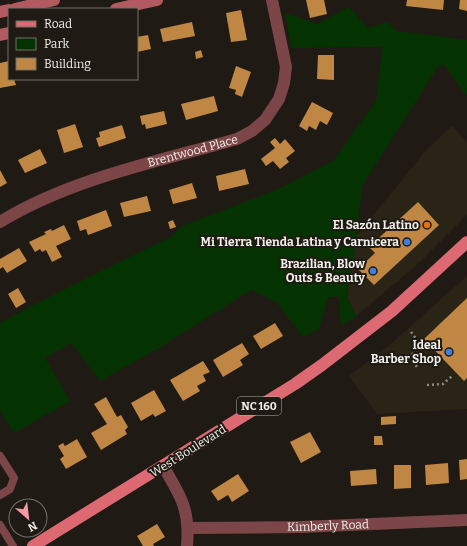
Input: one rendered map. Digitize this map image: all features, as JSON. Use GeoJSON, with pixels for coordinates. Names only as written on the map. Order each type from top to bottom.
{"type":"FeatureCollection","features":[{"type":"Feature","properties":{"kind":"main road"},"geometry":{"type":"LineString","coordinates":[[19,8],[54,0]]}},
{"type":"Feature","properties":{"kind":"main road"},"geometry":{"type":"LineString","coordinates":[[121,8],[157,0]]}},
{"type":"Feature","properties":{"kind":"main road","name":"West Boulevard"},"geometry":{"type":"LineString","coordinates":[[33,546],[295,384],[392,311],[467,242]]}},
{"type":"Feature","properties":{"kind":"street","name":"Brentwood Place"},"geometry":{"type":"LineString","coordinates":[[0,222],[26,208],[70,188],[104,176],[237,139],[252,131],[270,114],[279,99],[284,82],[286,67],[272,0]]}},
{"type":"Feature","properties":{"kind":"street"},"geometry":{"type":"LineString","coordinates":[[163,466],[181,497],[186,511],[188,528],[187,546]]}},
{"type":"Feature","properties":{"kind":"street","name":"Kimberly Road"},"geometry":{"type":"LineString","coordinates":[[188,528],[295,527],[467,520]]}},
{"type":"Feature","properties":{"kind":"lane"},"geometry":{"type":"LineString","coordinates":[[0,456],[14,478],[10,489],[0,495]]}},
{"type":"Feature","properties":{"kind":"lane"},"geometry":{"type":"LineString","coordinates":[[0,525],[13,546]]}},
{"type":"Feature","properties":{"kind":"path"},"geometry":{"type":"LineString","coordinates":[[411,332],[417,340]]}},
{"type":"Feature","properties":{"kind":"path"},"geometry":{"type":"LineString","coordinates":[[413,353],[410,357],[417,367]]}},
{"type":"Feature","properties":{"kind":"path"},"geometry":{"type":"LineString","coordinates":[[413,360],[416,356]]}},
{"type":"Feature","properties":{"kind":"path"},"geometry":{"type":"LineString","coordinates":[[427,385],[443,384],[452,376]]}},
{"type":"Feature","properties":{"kind":"shaded area"},"geometry":{"type":"Polygon","coordinates":[[[452,126],[467,142],[467,215],[420,262],[356,316],[347,297],[357,235],[429,147],[452,126]]]}},
{"type":"Feature","properties":{"kind":"shaded area"},"geometry":{"type":"Polygon","coordinates":[[[467,276],[467,409],[377,414],[349,376],[392,343],[467,276]]]}},
{"type":"Feature","properties":{"kind":"green space"},"geometry":{"type":"Polygon","coordinates":[[[349,7],[368,28],[387,22],[397,31],[467,40],[467,96],[445,66],[439,65],[362,186],[357,235],[347,297],[356,316],[341,326],[339,297],[328,297],[319,329],[303,337],[276,302],[251,290],[159,348],[100,381],[71,343],[45,358],[70,401],[14,433],[0,410],[0,323],[64,289],[173,236],[180,227],[281,188],[333,161],[376,101],[382,47],[291,48],[285,13],[317,24],[349,7]]]}},
{"type":"Feature","properties":{"kind":"building"},"geometry":{"type":"Polygon","coordinates":[[[306,0],[324,0],[327,14],[310,18],[306,0]]]}},
{"type":"Feature","properties":{"kind":"building"},"geometry":{"type":"Polygon","coordinates":[[[407,0],[444,0],[443,10],[406,6],[407,0]]]}},
{"type":"Feature","properties":{"kind":"building"},"geometry":{"type":"Polygon","coordinates":[[[460,0],[467,0],[467,11],[459,9],[460,0]]]}},
{"type":"Feature","properties":{"kind":"building"},"geometry":{"type":"Polygon","coordinates":[[[241,10],[247,40],[231,42],[226,13],[241,10]]]}},
{"type":"Feature","properties":{"kind":"building"},"geometry":{"type":"Polygon","coordinates":[[[192,22],[195,36],[163,42],[160,29],[192,22]]]}},
{"type":"Feature","properties":{"kind":"building"},"geometry":{"type":"Polygon","coordinates":[[[148,35],[151,49],[138,52],[138,37],[148,35]]]}},
{"type":"Feature","properties":{"kind":"building"},"geometry":{"type":"Polygon","coordinates":[[[201,50],[203,57],[196,59],[195,52],[201,50]]]}},
{"type":"Feature","properties":{"kind":"building"},"geometry":{"type":"Polygon","coordinates":[[[318,55],[334,55],[334,80],[317,79],[318,55]]]}},
{"type":"Feature","properties":{"kind":"building"},"geometry":{"type":"Polygon","coordinates":[[[8,61],[8,80],[14,80],[16,85],[0,88],[0,63],[8,61]]]}},
{"type":"Feature","properties":{"kind":"building"},"geometry":{"type":"Polygon","coordinates":[[[236,66],[251,72],[242,97],[235,94],[236,90],[229,88],[236,66]]]}},
{"type":"Feature","properties":{"kind":"building"},"geometry":{"type":"Polygon","coordinates":[[[214,96],[218,111],[186,120],[181,104],[214,96]]]}},
{"type":"Feature","properties":{"kind":"building"},"geometry":{"type":"Polygon","coordinates":[[[312,102],[333,113],[327,125],[320,121],[316,130],[309,126],[307,131],[299,126],[312,102]]]}},
{"type":"Feature","properties":{"kind":"building"},"geometry":{"type":"Polygon","coordinates":[[[164,111],[167,124],[146,129],[145,124],[142,125],[140,116],[164,111]]]}},
{"type":"Feature","properties":{"kind":"building"},"geometry":{"type":"Polygon","coordinates":[[[75,124],[83,147],[64,153],[57,130],[75,124]]]}},
{"type":"Feature","properties":{"kind":"building"},"geometry":{"type":"Polygon","coordinates":[[[122,125],[126,138],[99,147],[96,138],[100,137],[99,132],[122,125]]]}},
{"type":"Feature","properties":{"kind":"building"},"geometry":{"type":"Polygon","coordinates":[[[275,138],[280,144],[285,139],[295,151],[286,158],[289,162],[280,169],[273,161],[266,166],[261,159],[275,148],[270,142],[275,138]]]}},
{"type":"Feature","properties":{"kind":"building"},"geometry":{"type":"Polygon","coordinates":[[[40,149],[47,163],[25,173],[18,160],[40,149]]]}},
{"type":"Feature","properties":{"kind":"building"},"geometry":{"type":"Polygon","coordinates":[[[245,169],[249,184],[219,191],[216,176],[245,169]]]}},
{"type":"Feature","properties":{"kind":"building"},"geometry":{"type":"Polygon","coordinates":[[[0,170],[7,183],[0,187],[0,170]]]}},
{"type":"Feature","properties":{"kind":"building"},"geometry":{"type":"Polygon","coordinates":[[[192,183],[197,198],[173,204],[169,190],[192,183]]]}},
{"type":"Feature","properties":{"kind":"building"},"geometry":{"type":"Polygon","coordinates":[[[147,196],[151,211],[124,217],[120,203],[147,196]]]}},
{"type":"Feature","properties":{"kind":"building"},"geometry":{"type":"Polygon","coordinates":[[[418,202],[439,225],[374,285],[358,269],[375,253],[369,247],[418,202]]]}},
{"type":"Feature","properties":{"kind":"building"},"geometry":{"type":"Polygon","coordinates":[[[106,210],[112,226],[88,235],[86,229],[80,231],[77,221],[106,210]]]}},
{"type":"Feature","properties":{"kind":"building"},"geometry":{"type":"Polygon","coordinates":[[[173,220],[176,227],[170,229],[168,222],[173,220]]]}},
{"type":"Feature","properties":{"kind":"building"},"geometry":{"type":"Polygon","coordinates":[[[64,225],[71,239],[56,246],[62,257],[52,262],[46,250],[42,252],[40,249],[35,252],[29,242],[46,234],[44,232],[51,229],[52,231],[64,225]]]}},
{"type":"Feature","properties":{"kind":"building"},"geometry":{"type":"Polygon","coordinates":[[[19,248],[27,261],[7,273],[3,267],[0,269],[0,259],[19,248]]]}},
{"type":"Feature","properties":{"kind":"building"},"geometry":{"type":"Polygon","coordinates":[[[18,288],[26,302],[16,308],[8,294],[18,288]]]}},
{"type":"Feature","properties":{"kind":"building"},"geometry":{"type":"Polygon","coordinates":[[[467,298],[467,378],[464,381],[424,339],[467,298]]]}},
{"type":"Feature","properties":{"kind":"building"},"geometry":{"type":"Polygon","coordinates":[[[275,323],[283,336],[261,349],[253,336],[275,323]]]}},
{"type":"Feature","properties":{"kind":"building"},"geometry":{"type":"Polygon","coordinates":[[[242,343],[249,354],[240,360],[243,365],[223,377],[213,360],[242,343]]]}},
{"type":"Feature","properties":{"kind":"building"},"geometry":{"type":"Polygon","coordinates":[[[203,361],[210,372],[203,375],[206,381],[197,386],[200,391],[183,401],[170,380],[203,361]]]}},
{"type":"Feature","properties":{"kind":"building"},"geometry":{"type":"Polygon","coordinates":[[[154,390],[166,411],[155,417],[153,414],[141,421],[131,403],[154,390]]]}},
{"type":"Feature","properties":{"kind":"building"},"geometry":{"type":"Polygon","coordinates":[[[106,397],[117,417],[121,415],[128,427],[125,430],[127,434],[101,450],[91,433],[107,424],[94,404],[106,397]]]}},
{"type":"Feature","properties":{"kind":"building"},"geometry":{"type":"Polygon","coordinates":[[[396,416],[396,424],[381,425],[381,417],[396,416]]]}},
{"type":"Feature","properties":{"kind":"building"},"geometry":{"type":"Polygon","coordinates":[[[310,432],[321,452],[301,463],[290,442],[310,432]]]}},
{"type":"Feature","properties":{"kind":"building"},"geometry":{"type":"Polygon","coordinates":[[[374,436],[382,436],[383,445],[374,445],[374,436]]]}},
{"type":"Feature","properties":{"kind":"building"},"geometry":{"type":"Polygon","coordinates":[[[77,439],[87,457],[66,469],[60,459],[64,456],[58,446],[63,443],[65,446],[77,439]]]}},
{"type":"Feature","properties":{"kind":"building"},"geometry":{"type":"Polygon","coordinates":[[[467,459],[467,479],[460,480],[459,460],[467,459]]]}},
{"type":"Feature","properties":{"kind":"building"},"geometry":{"type":"Polygon","coordinates":[[[448,463],[449,483],[426,485],[425,465],[448,463]]]}},
{"type":"Feature","properties":{"kind":"building"},"geometry":{"type":"Polygon","coordinates":[[[394,465],[411,465],[411,488],[394,489],[394,465]]]}},
{"type":"Feature","properties":{"kind":"building"},"geometry":{"type":"Polygon","coordinates":[[[376,469],[377,484],[351,486],[350,471],[376,469]]]}},
{"type":"Feature","properties":{"kind":"building"},"geometry":{"type":"Polygon","coordinates":[[[238,474],[249,491],[232,502],[228,495],[218,501],[211,491],[238,474]]]}},
{"type":"Feature","properties":{"kind":"building"},"geometry":{"type":"Polygon","coordinates":[[[157,524],[165,537],[153,544],[154,546],[143,546],[137,536],[157,524]]]}},
{"type":"Feature","properties":{"kind":"place","name":"El Sazón Latino"},"geometry":{"type":"Point","coordinates":[427,225]}},
{"type":"Feature","properties":{"kind":"place","name":"Mi Tierra Tienda Latina y Carnicera"},"geometry":{"type":"Point","coordinates":[407,242]}},
{"type":"Feature","properties":{"kind":"place","name":"Brazilian, Blow Outs & Beauty"},"geometry":{"type":"Point","coordinates":[373,271]}},
{"type":"Feature","properties":{"kind":"place","name":"Ideal Barber Shop"},"geometry":{"type":"Point","coordinates":[449,352]}}]}
